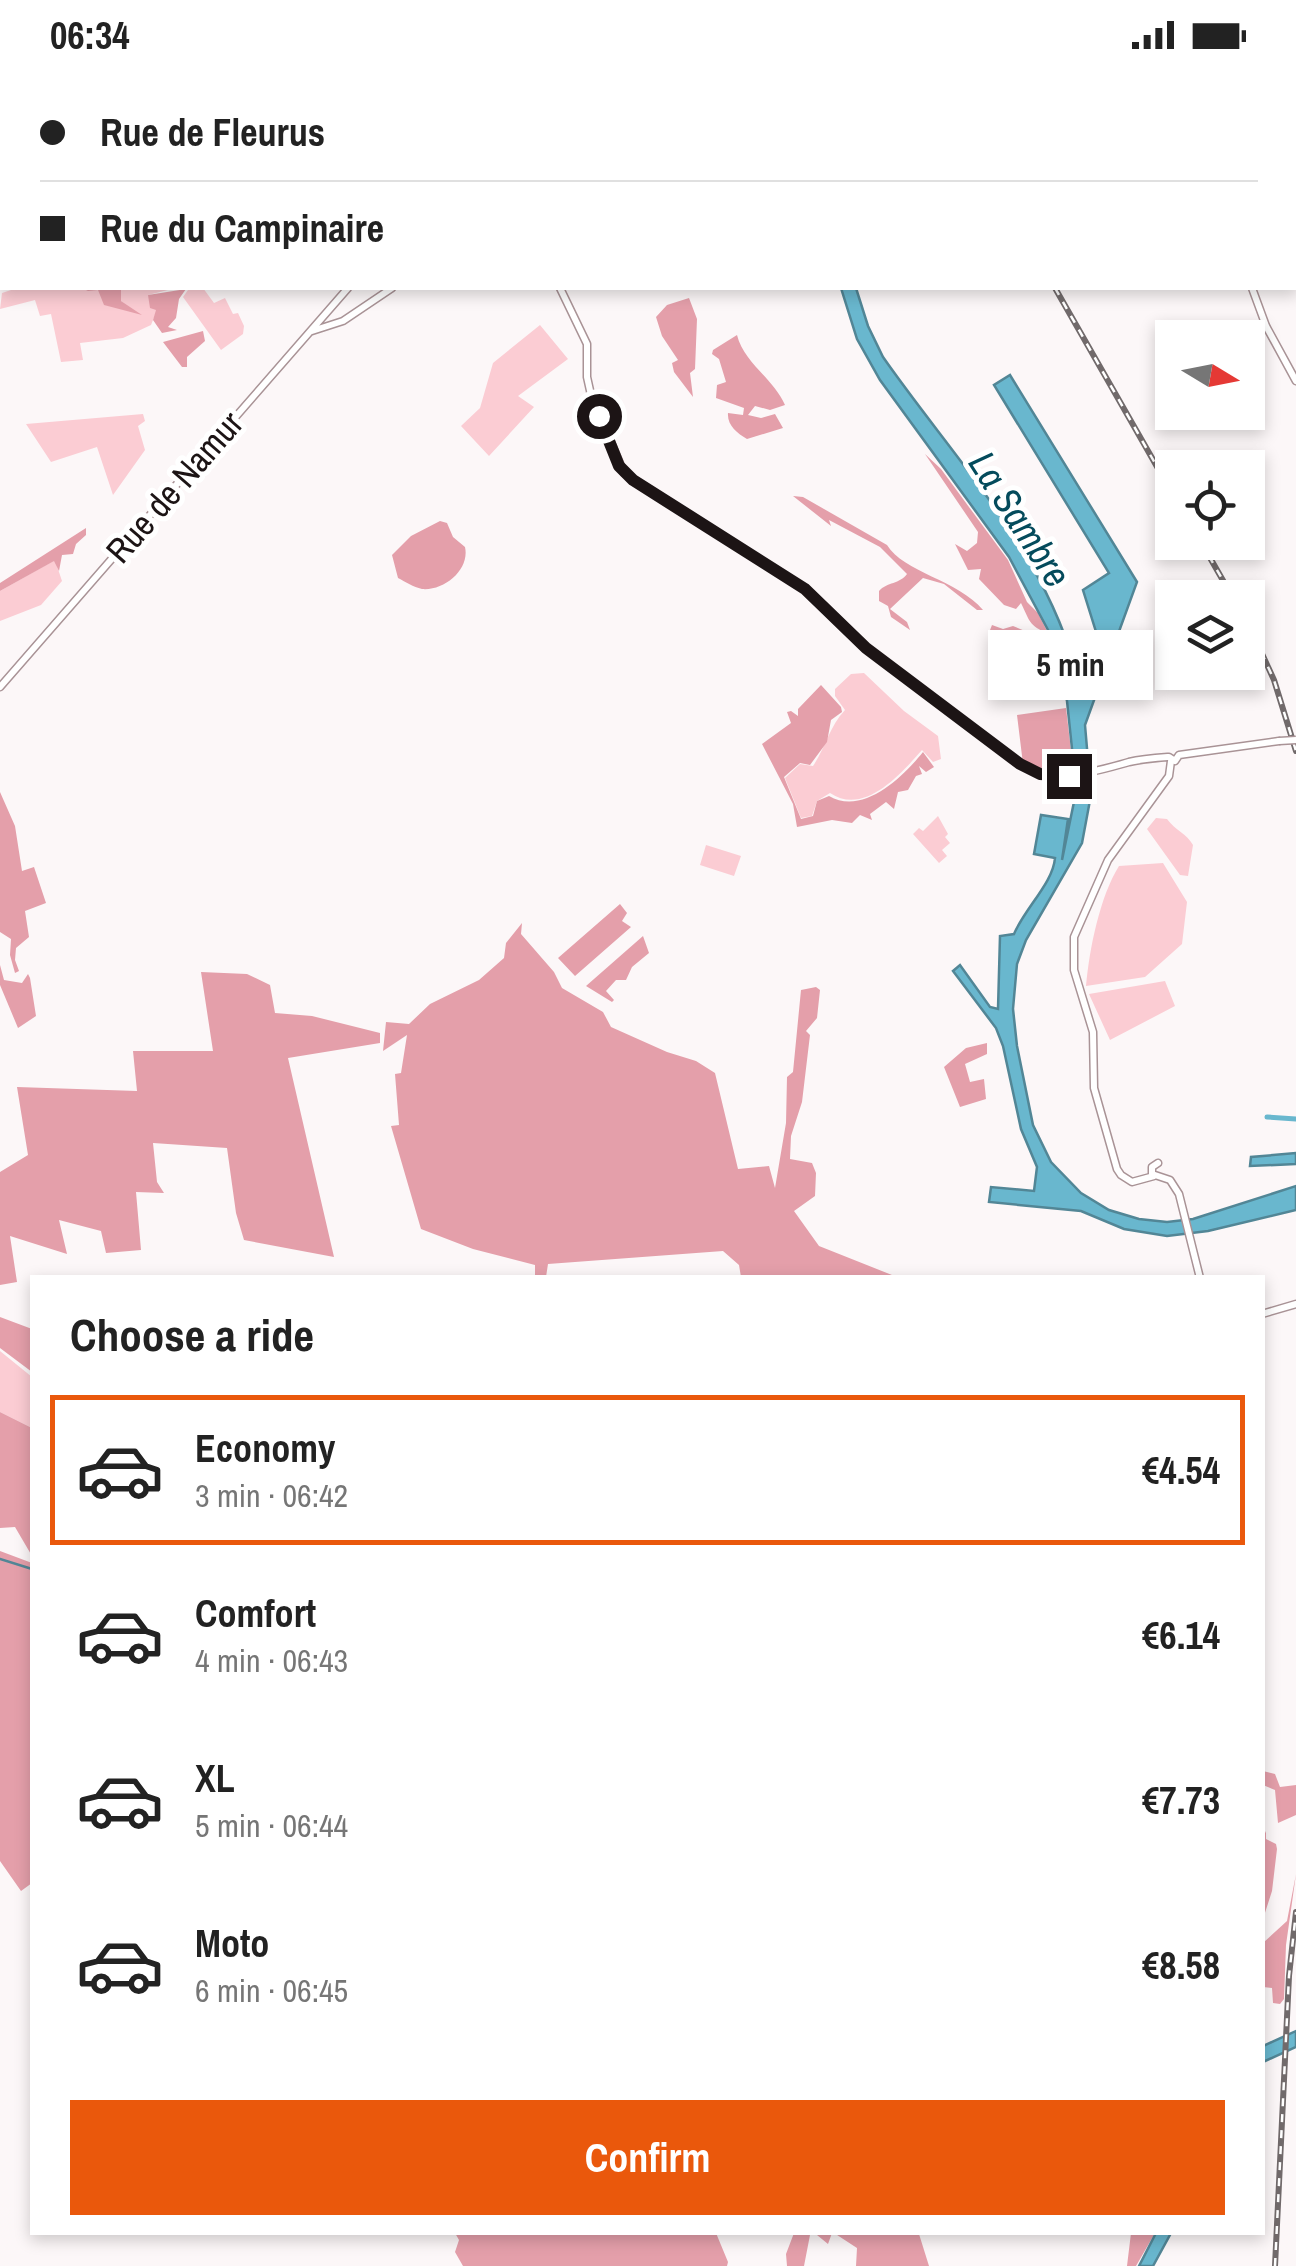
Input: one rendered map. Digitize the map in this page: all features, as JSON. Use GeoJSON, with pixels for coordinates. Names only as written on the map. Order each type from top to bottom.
{"type":"FeatureCollection","features":[{"type":"Feature","properties":{"kind":"main road","name":"Rue de Namur"},"geometry":{"type":"LineString","coordinates":[[0,687],[346,290]]}},
{"type":"Feature","properties":{"kind":"main road"},"geometry":{"type":"LineString","coordinates":[[311,332],[344,321],[389,290]]}},
{"type":"Feature","properties":{"kind":"main road"},"geometry":{"type":"LineString","coordinates":[[561,290],[587,344],[591,395],[619,466],[633,480],[805,589],[866,648],[1020,764],[1040,774],[1069,776],[1137,760],[1296,740]]}},
{"type":"Feature","properties":{"kind":"main road"},"geometry":{"type":"LineString","coordinates":[[1253,290],[1296,381]]}},
{"type":"Feature","properties":{"kind":"main road"},"geometry":{"type":"LineString","coordinates":[[1174,758],[1169,776],[1108,860],[1080,918],[1073,948],[1074,970],[1092,1032],[1094,1088],[1118,1168],[1132,1182],[1156,1174],[1176,1189],[1186,1213],[1199,1275]]}},
{"type":"Feature","properties":{"kind":"main road"},"geometry":{"type":"LineString","coordinates":[[1265,1312],[1296,1303]]}},
{"type":"Feature","properties":{"kind":"shaded area"},"geometry":{"type":"Polygon","coordinates":[[[98,290],[121,290],[121,301],[142,315],[104,305],[98,290]]]}},
{"type":"Feature","properties":{"kind":"shaded area"},"geometry":{"type":"Polygon","coordinates":[[[99,290],[102,296],[128,307],[121,301],[119,290],[168,290],[148,295],[157,310],[151,325],[123,338],[80,343],[83,360],[61,362],[51,314],[40,316],[35,300],[0,309],[2,293],[99,290]]]}},
{"type":"Feature","properties":{"kind":"shaded area"},"geometry":{"type":"Polygon","coordinates":[[[185,290],[179,299],[176,318],[168,327],[177,330],[162,333],[153,320],[156,310],[150,308],[148,295],[185,290]]]}},
{"type":"Feature","properties":{"kind":"shaded area"},"geometry":{"type":"Polygon","coordinates":[[[188,290],[204,290],[214,303],[225,298],[233,314],[238,313],[243,334],[221,350],[183,297],[188,290]]]}},
{"type":"Feature","properties":{"kind":"shaded area"},"geometry":{"type":"Polygon","coordinates":[[[689,298],[697,319],[695,369],[690,373],[693,397],[674,372],[672,363],[678,360],[662,336],[656,317],[667,305],[689,298]]]}},
{"type":"Feature","properties":{"kind":"shaded area"},"geometry":{"type":"Polygon","coordinates":[[[540,325],[568,359],[518,396],[534,407],[489,456],[461,426],[480,408],[493,363],[540,325]]]}},
{"type":"Feature","properties":{"kind":"shaded area"},"geometry":{"type":"Polygon","coordinates":[[[203,331],[205,341],[187,357],[187,367],[182,367],[163,342],[203,331]]]}},
{"type":"Feature","properties":{"kind":"shaded area"},"geometry":{"type":"Polygon","coordinates":[[[737,335],[746,354],[785,405],[770,410],[755,406],[748,415],[761,418],[775,414],[783,428],[747,439],[733,428],[728,417],[728,413],[743,415],[744,408],[716,398],[717,385],[726,382],[713,350],[737,335]]]}},
{"type":"Feature","properties":{"kind":"shaded area"},"geometry":{"type":"Polygon","coordinates":[[[143,414],[145,421],[138,426],[145,450],[113,495],[97,447],[51,462],[26,424],[143,414]]]}},
{"type":"Feature","properties":{"kind":"shaded area"},"geometry":{"type":"Polygon","coordinates":[[[925,454],[941,469],[1008,560],[1027,602],[1048,633],[1033,625],[1021,603],[1016,609],[1004,605],[979,579],[981,569],[968,570],[955,544],[967,551],[977,543],[978,532],[925,454]]]}},
{"type":"Feature","properties":{"kind":"shaded area"},"geometry":{"type":"Polygon","coordinates":[[[793,496],[803,497],[887,545],[905,562],[960,591],[983,610],[977,610],[944,584],[923,578],[890,609],[907,622],[910,630],[891,617],[888,606],[879,601],[879,591],[907,574],[880,547],[829,520],[831,526],[793,496]]]}},
{"type":"Feature","properties":{"kind":"shaded area"},"geometry":{"type":"Polygon","coordinates":[[[440,521],[447,523],[453,537],[465,547],[460,570],[431,589],[398,578],[392,555],[411,536],[440,521]]]}},
{"type":"Feature","properties":{"kind":"shaded area"},"geometry":{"type":"Polygon","coordinates":[[[86,528],[86,535],[76,544],[73,554],[62,555],[59,571],[54,561],[0,591],[0,583],[86,528]]]}},
{"type":"Feature","properties":{"kind":"shaded area"},"geometry":{"type":"Polygon","coordinates":[[[55,560],[62,581],[41,605],[0,621],[0,591],[55,560]]]}},
{"type":"Feature","properties":{"kind":"shaded area"},"geometry":{"type":"Polygon","coordinates":[[[992,625],[1003,629],[1013,626],[1051,642],[1060,679],[1048,670],[1042,645],[1034,642],[1032,636],[1011,630],[1027,643],[1019,651],[1014,642],[1016,637],[993,634],[992,625]]]}},
{"type":"Feature","properties":{"kind":"shaded area"},"geometry":{"type":"Polygon","coordinates":[[[864,673],[904,711],[938,736],[941,759],[933,762],[922,750],[881,789],[856,799],[830,793],[817,801],[812,816],[801,818],[785,778],[800,764],[813,766],[845,710],[835,696],[835,689],[851,674],[864,673]]]}},
{"type":"Feature","properties":{"kind":"shaded area"},"geometry":{"type":"Polygon","coordinates":[[[821,685],[842,712],[831,720],[827,742],[810,765],[800,763],[784,777],[801,819],[813,816],[817,801],[829,796],[855,801],[881,791],[923,752],[934,767],[926,772],[919,766],[922,774],[916,776],[908,790],[898,792],[894,809],[886,802],[870,814],[872,820],[860,815],[852,823],[832,820],[797,827],[793,804],[762,744],[791,723],[787,712],[798,716],[798,709],[821,685]]]}},
{"type":"Feature","properties":{"kind":"shaded area"},"geometry":{"type":"Polygon","coordinates":[[[1066,708],[1073,767],[1048,771],[1023,764],[1017,715],[1066,708]]]}},
{"type":"Feature","properties":{"kind":"shaded area"},"geometry":{"type":"Polygon","coordinates":[[[0,792],[15,826],[22,871],[34,867],[46,903],[25,911],[29,937],[16,948],[19,971],[15,973],[11,939],[0,932],[0,792]]]}},
{"type":"Feature","properties":{"kind":"shaded area"},"geometry":{"type":"Polygon","coordinates":[[[938,816],[950,843],[942,850],[947,856],[939,863],[913,834],[919,828],[923,831],[938,816]]]}},
{"type":"Feature","properties":{"kind":"shaded area"},"geometry":{"type":"Polygon","coordinates":[[[1156,818],[1167,819],[1193,845],[1188,876],[1180,875],[1147,829],[1156,818]]]}},
{"type":"Feature","properties":{"kind":"shaded area"},"geometry":{"type":"Polygon","coordinates":[[[706,845],[741,856],[734,876],[700,865],[706,845]]]}},
{"type":"Feature","properties":{"kind":"shaded area"},"geometry":{"type":"Polygon","coordinates":[[[1163,863],[1187,902],[1182,944],[1145,977],[1086,986],[1096,924],[1119,866],[1163,863]]]}},
{"type":"Feature","properties":{"kind":"shaded area"},"geometry":{"type":"Polygon","coordinates":[[[620,904],[627,913],[622,921],[631,927],[575,976],[558,958],[620,904]]]}},
{"type":"Feature","properties":{"kind":"shaded area"},"geometry":{"type":"Polygon","coordinates":[[[522,923],[521,934],[554,972],[562,988],[603,1012],[611,1027],[696,1061],[715,1073],[738,1169],[769,1166],[775,1188],[801,990],[820,990],[817,1018],[806,1031],[810,1035],[802,1102],[791,1136],[790,1159],[812,1163],[816,1173],[815,1196],[794,1211],[819,1246],[892,1275],[741,1275],[739,1265],[723,1251],[548,1264],[546,1275],[535,1275],[535,1265],[473,1249],[421,1229],[391,1126],[399,1125],[395,1074],[401,1073],[407,1035],[383,1051],[386,1022],[409,1024],[430,1004],[479,980],[504,958],[506,943],[522,923]]]}},
{"type":"Feature","properties":{"kind":"shaded area"},"geometry":{"type":"Polygon","coordinates":[[[643,936],[649,953],[632,967],[626,980],[616,980],[606,991],[612,1002],[586,986],[643,936]]]}},
{"type":"Feature","properties":{"kind":"shaded area"},"geometry":{"type":"Polygon","coordinates":[[[0,965],[4,980],[22,983],[28,974],[30,978],[36,1016],[18,1028],[0,985],[0,965]]]}},
{"type":"Feature","properties":{"kind":"shaded area"},"geometry":{"type":"Polygon","coordinates":[[[201,972],[247,974],[270,985],[275,1013],[312,1016],[380,1033],[380,1043],[288,1058],[334,1257],[244,1240],[227,1148],[153,1143],[157,1182],[164,1193],[136,1192],[141,1250],[106,1253],[101,1231],[59,1220],[67,1254],[10,1236],[17,1282],[0,1285],[0,1172],[28,1155],[17,1087],[137,1091],[133,1051],[213,1051],[201,972]]]}},
{"type":"Feature","properties":{"kind":"shaded area"},"geometry":{"type":"Polygon","coordinates":[[[1165,981],[1175,1006],[1110,1040],[1089,994],[1165,981]]]}},
{"type":"Feature","properties":{"kind":"shaded area"},"geometry":{"type":"Polygon","coordinates":[[[987,1043],[987,1054],[965,1064],[970,1082],[984,1079],[986,1099],[960,1107],[944,1067],[966,1048],[987,1043]]]}},
{"type":"Feature","properties":{"kind":"shaded area"},"geometry":{"type":"Polygon","coordinates":[[[0,1317],[30,1328],[30,1370],[0,1348],[0,1317]]]}},
{"type":"Feature","properties":{"kind":"shaded area"},"geometry":{"type":"Polygon","coordinates":[[[0,1351],[30,1375],[30,1427],[0,1412],[0,1351]]]}},
{"type":"Feature","properties":{"kind":"shaded area"},"geometry":{"type":"Polygon","coordinates":[[[0,1412],[30,1427],[30,1553],[15,1527],[0,1528],[0,1412]]]}},
{"type":"Feature","properties":{"kind":"shaded area"},"geometry":{"type":"Polygon","coordinates":[[[0,1551],[30,1562],[30,1884],[21,1891],[0,1861],[0,1551]]]}},
{"type":"Feature","properties":{"kind":"shaded area"},"geometry":{"type":"Polygon","coordinates":[[[1265,1772],[1275,1774],[1280,1787],[1296,1785],[1296,1815],[1278,1823],[1275,1790],[1265,1786],[1265,1772]]]}},
{"type":"Feature","properties":{"kind":"shaded area"},"geometry":{"type":"Polygon","coordinates":[[[1265,1833],[1277,1849],[1265,1913],[1265,1833]]]}},
{"type":"Feature","properties":{"kind":"shaded area"},"geometry":{"type":"Polygon","coordinates":[[[1296,1874],[1286,1945],[1284,1999],[1280,2004],[1273,2003],[1272,1988],[1265,1987],[1265,1941],[1287,1921],[1296,1874]]]}},
{"type":"Feature","properties":{"kind":"shaded area"},"geometry":{"type":"Polygon","coordinates":[[[456,2235],[717,2235],[728,2262],[727,2266],[463,2266],[455,2252],[459,2240],[456,2235]]]}},
{"type":"Feature","properties":{"kind":"shaded area"},"geometry":{"type":"Polygon","coordinates":[[[793,2235],[810,2235],[804,2266],[787,2266],[786,2254],[793,2235]]]}},
{"type":"Feature","properties":{"kind":"shaded area"},"geometry":{"type":"Polygon","coordinates":[[[817,2235],[831,2235],[828,2244],[817,2235]]]}},
{"type":"Feature","properties":{"kind":"shaded area"},"geometry":{"type":"Polygon","coordinates":[[[837,2235],[919,2235],[929,2266],[856,2266],[857,2248],[837,2235]]]}},
{"type":"Feature","properties":{"kind":"shaded area"},"geometry":{"type":"Polygon","coordinates":[[[1131,2235],[1154,2235],[1136,2266],[1127,2266],[1131,2235]]]}},
{"type":"Feature","properties":{"kind":"water"},"geometry":{"type":"Polygon","coordinates":[[[842,290],[857,290],[883,357],[1018,543],[1041,582],[1075,667],[1098,662],[1102,651],[1083,590],[1109,573],[994,385],[1010,375],[1137,582],[1085,725],[1091,795],[1082,843],[1026,940],[1017,964],[1013,1009],[1017,1046],[1033,1125],[1051,1162],[1081,1193],[1109,1210],[1139,1219],[1193,1219],[1296,1186],[1296,1210],[1208,1231],[1167,1236],[1124,1229],[1081,1211],[989,1202],[991,1187],[1034,1191],[1037,1167],[1021,1129],[996,1028],[953,971],[960,965],[990,1007],[998,1009],[1000,936],[1014,934],[1044,886],[1055,858],[1034,854],[1041,815],[1068,819],[1062,860],[1075,797],[1057,794],[1058,785],[1076,787],[1067,701],[1048,630],[1009,557],[880,380],[857,339],[842,290]]]}},
{"type":"Feature","properties":{"kind":"water"},"geometry":{"type":"Polygon","coordinates":[[[1296,1153],[1296,1164],[1250,1166],[1251,1157],[1296,1153]]]}},
{"type":"Feature","properties":{"kind":"water"},"geometry":{"type":"Polygon","coordinates":[[[1296,2031],[1296,2047],[1265,2061],[1265,2045],[1296,2031]]]}},
{"type":"Feature","properties":{"kind":"water"},"geometry":{"type":"Polygon","coordinates":[[[1155,2235],[1170,2235],[1153,2266],[1139,2266],[1155,2235]]]}},
{"type":"Feature","properties":{"kind":"waterway"},"geometry":{"type":"LineString","coordinates":[[1267,1117],[1296,1119]]}},
{"type":"Feature","properties":{"kind":"waterway"},"geometry":{"type":"LineString","coordinates":[[0,1559],[30,1568]]}},
{"type":"Feature","properties":{"kind":"railway"},"geometry":{"type":"LineString","coordinates":[[1056,290],[1155,463]]}},
{"type":"Feature","properties":{"kind":"railway"},"geometry":{"type":"LineString","coordinates":[[1211,560],[1223,580]]}},
{"type":"Feature","properties":{"kind":"railway"},"geometry":{"type":"LineString","coordinates":[[1265,660],[1296,751]]}},
{"type":"Feature","properties":{"kind":"railway"},"geometry":{"type":"LineString","coordinates":[[1275,2266],[1289,1976],[1296,1912]]}},
{"type":"Feature","properties":{"kind":"route"},"geometry":{"type":"LineString","coordinates":[[599,416],[619,466],[633,480],[805,589],[866,648],[1020,764],[1040,774],[1069,776]]}},
{"type":"Feature","properties":{"kind":"water label","name":"La Sambre"},"geometry":{"type":"Point","coordinates":[1020,519]}}]}
